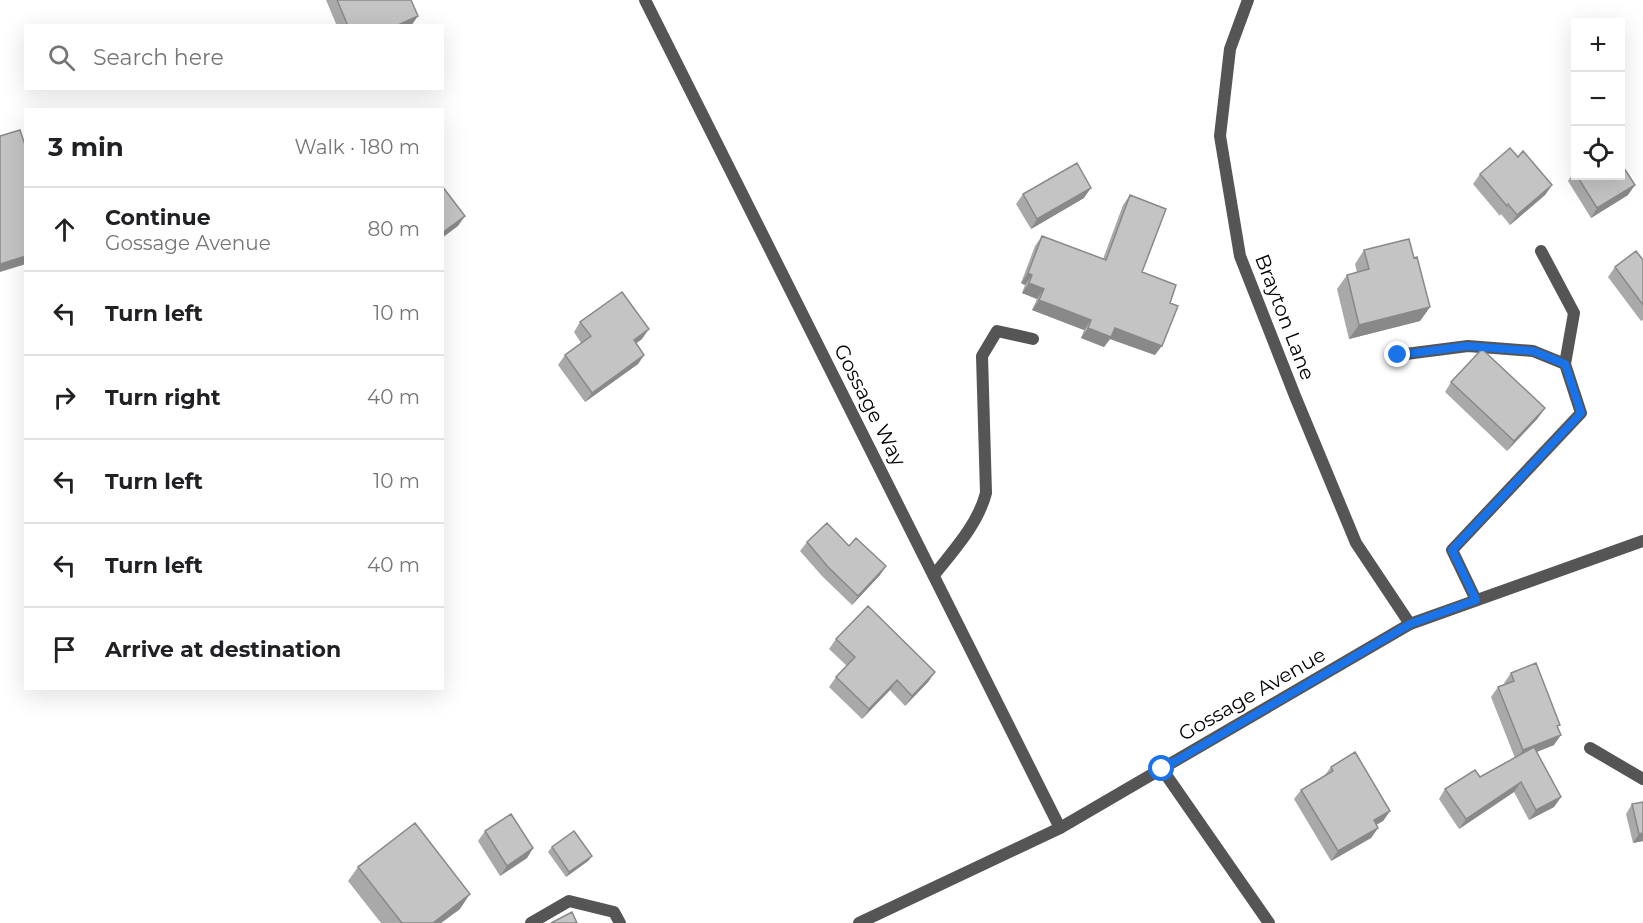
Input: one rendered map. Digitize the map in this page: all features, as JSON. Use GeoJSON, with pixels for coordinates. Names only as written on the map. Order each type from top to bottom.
{"type":"FeatureCollection","features":[{"type":"Feature","properties":{"kind":"street","name":"Gossage Way"},"geometry":{"type":"LineString","coordinates":[[645,0],[1060,828]]}},
{"type":"Feature","properties":{"kind":"street","name":"Brayton Lane"},"geometry":{"type":"LineString","coordinates":[[1248,0],[1230,49],[1220,136],[1240,256],[1356,543],[1410,624]]}},
{"type":"Feature","properties":{"kind":"street"},"geometry":{"type":"LineString","coordinates":[[1476,600],[1452,550],[1581,413],[1565,364],[1574,313],[1540,251]]}},
{"type":"Feature","properties":{"kind":"street"},"geometry":{"type":"LineString","coordinates":[[934,576],[976,518],[982,508],[986,493],[982,356],[998,331],[1033,339]]}},
{"type":"Feature","properties":{"kind":"street"},"geometry":{"type":"LineString","coordinates":[[1398,355],[1467,346],[1533,351],[1565,364]]}},
{"type":"Feature","properties":{"kind":"street","name":"Gossage Avenue"},"geometry":{"type":"LineString","coordinates":[[859,923],[1060,828],[1410,624],[1643,541]]}},
{"type":"Feature","properties":{"kind":"street"},"geometry":{"type":"LineString","coordinates":[[1590,748],[1643,779]]}},
{"type":"Feature","properties":{"kind":"street"},"geometry":{"type":"LineString","coordinates":[[1162,769],[1269,923]]}},
{"type":"Feature","properties":{"kind":"street"},"geometry":{"type":"LineString","coordinates":[[531,923],[569,901],[614,912],[620,923]]}},
{"type":"Feature","properties":{"kind":"building"},"geometry":{"type":"Polygon","coordinates":[[[337,0],[411,0],[418,16],[400,24],[347,24],[337,0]]]}},
{"type":"Feature","properties":{"kind":"building"},"geometry":{"type":"Polygon","coordinates":[[[20,130],[24,142],[24,257],[0,264],[0,136],[20,130]]]}},
{"type":"Feature","properties":{"kind":"building"},"geometry":{"type":"Polygon","coordinates":[[[1510,148],[1518,157],[1523,151],[1552,185],[1517,215],[1480,174],[1510,148]]]}},
{"type":"Feature","properties":{"kind":"building"},"geometry":{"type":"Polygon","coordinates":[[[1077,163],[1091,188],[1037,219],[1023,194],[1077,163]]]}},
{"type":"Feature","properties":{"kind":"building"},"geometry":{"type":"Polygon","coordinates":[[[1625,170],[1635,185],[1597,208],[1580,180],[1625,180],[1625,170]]]}},
{"type":"Feature","properties":{"kind":"building"},"geometry":{"type":"Polygon","coordinates":[[[444,189],[465,216],[444,232],[444,189]]]}},
{"type":"Feature","properties":{"kind":"building"},"geometry":{"type":"Polygon","coordinates":[[[1130,195],[1166,209],[1142,272],[1176,285],[1170,303],[1178,306],[1162,346],[1115,328],[1111,337],[1088,328],[1091,320],[1039,300],[1044,289],[1029,283],[1032,275],[1028,273],[1042,236],[1106,260],[1130,195]]]}},
{"type":"Feature","properties":{"kind":"building"},"geometry":{"type":"Polygon","coordinates":[[[1409,239],[1414,258],[1417,257],[1430,307],[1359,325],[1347,275],[1369,269],[1364,250],[1409,239]]]}},
{"type":"Feature","properties":{"kind":"building"},"geometry":{"type":"Polygon","coordinates":[[[1636,251],[1643,260],[1643,305],[1615,267],[1636,251]]]}},
{"type":"Feature","properties":{"kind":"building"},"geometry":{"type":"Polygon","coordinates":[[[622,292],[649,329],[634,340],[644,355],[592,393],[565,355],[591,336],[580,322],[622,292]]]}},
{"type":"Feature","properties":{"kind":"building"},"geometry":{"type":"Polygon","coordinates":[[[1482,349],[1545,408],[1514,441],[1451,382],[1482,349]]]}},
{"type":"Feature","properties":{"kind":"building"},"geometry":{"type":"Polygon","coordinates":[[[827,523],[849,546],[856,538],[886,566],[858,596],[828,567],[807,542],[827,523]]]}},
{"type":"Feature","properties":{"kind":"building"},"geometry":{"type":"Polygon","coordinates":[[[868,606],[935,672],[912,696],[897,680],[869,709],[836,677],[855,657],[836,639],[868,606]]]}},
{"type":"Feature","properties":{"kind":"building"},"geometry":{"type":"Polygon","coordinates":[[[1536,663],[1560,725],[1557,726],[1561,735],[1523,750],[1498,687],[1514,681],[1511,673],[1536,663]]]}},
{"type":"Feature","properties":{"kind":"building"},"geometry":{"type":"Polygon","coordinates":[[[1534,747],[1561,797],[1536,810],[1521,782],[1466,819],[1445,789],[1475,770],[1480,777],[1534,747]]]}},
{"type":"Feature","properties":{"kind":"building"},"geometry":{"type":"Polygon","coordinates":[[[1355,752],[1390,811],[1374,820],[1378,828],[1338,851],[1301,790],[1333,771],[1331,767],[1355,752]]]}},
{"type":"Feature","properties":{"kind":"building"},"geometry":{"type":"Polygon","coordinates":[[[1643,802],[1643,833],[1639,834],[1632,804],[1643,802]]]}},
{"type":"Feature","properties":{"kind":"building"},"geometry":{"type":"Polygon","coordinates":[[[511,814],[533,848],[507,866],[485,831],[511,814]]]}},
{"type":"Feature","properties":{"kind":"building"},"geometry":{"type":"Polygon","coordinates":[[[415,823],[470,894],[433,923],[402,923],[358,867],[415,823]]]}},
{"type":"Feature","properties":{"kind":"building"},"geometry":{"type":"Polygon","coordinates":[[[574,831],[592,856],[569,872],[552,847],[574,831]]]}},
{"type":"Feature","properties":{"kind":"building"},"geometry":{"type":"Polygon","coordinates":[[[572,912],[577,923],[551,923],[572,912]]]}},
{"type":"Feature","properties":{"kind":"route"},"geometry":{"type":"LineString","coordinates":[[1162,769],[1410,624],[1476,600],[1452,550],[1581,413],[1565,364],[1533,351],[1467,346],[1398,355]]}}]}
